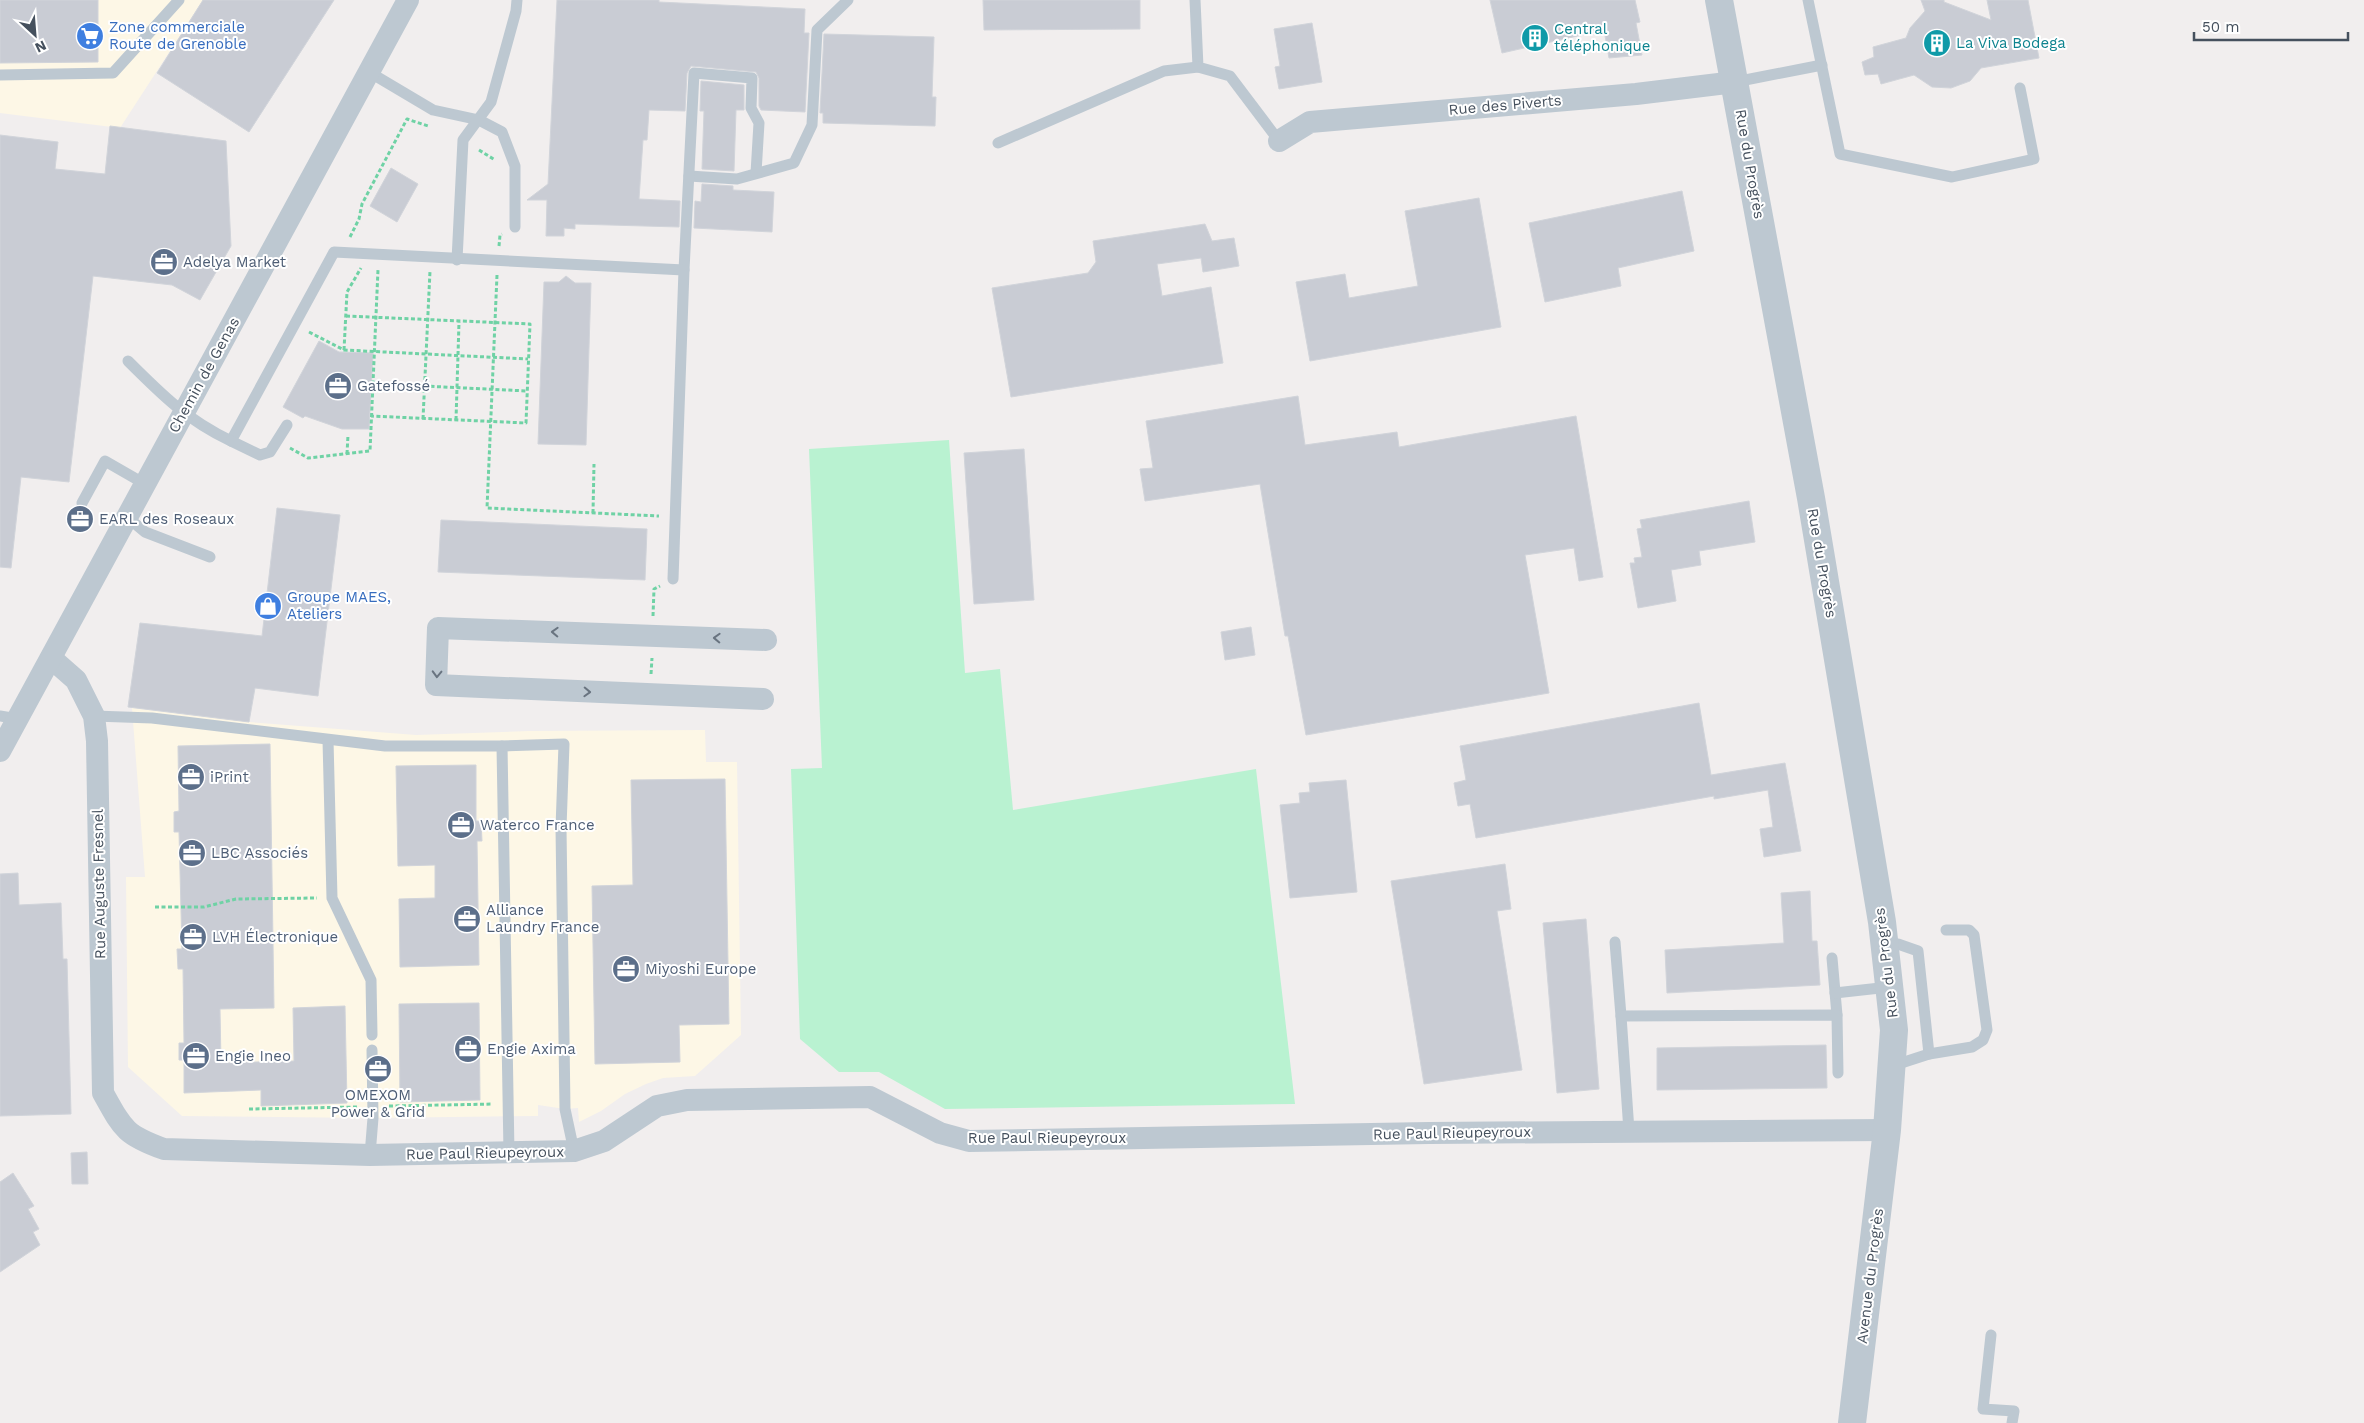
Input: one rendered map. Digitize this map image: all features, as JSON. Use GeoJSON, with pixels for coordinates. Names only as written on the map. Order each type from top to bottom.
{"type":"FeatureCollection","features":[{"type":"Feature","properties":{"kind":"street","name":"Chemin de Genas"},"geometry":{"type":"LineString","coordinates":[[0,751],[9,717],[51,658],[408,0]]}},
{"type":"Feature","properties":{"kind":"street","name":"Rue du Progrès"},"geometry":{"type":"LineString","coordinates":[[1719,0],[1811,498],[1885,946],[1894,1030],[1887,1130]]}},
{"type":"Feature","properties":{"kind":"street","name":"Rue des Piverts"},"geometry":{"type":"LineString","coordinates":[[1279,140],[1310,122],[1636,94],[1735,82]]}},
{"type":"Feature","properties":{"kind":"street"},"geometry":{"type":"LineString","coordinates":[[764,700],[436,685],[438,628],[766,640]]}},
{"type":"Feature","properties":{"kind":"street","name":"Rue Auguste Fresnel"},"geometry":{"type":"LineString","coordinates":[[51,658],[76,680],[94,716],[97,751],[104,1093],[119,1122]]}},
{"type":"Feature","properties":{"kind":"street","name":"Rue Paul Rieupeyroux"},"geometry":{"type":"LineString","coordinates":[[119,1122],[136,1139],[164,1149],[370,1155],[574,1151],[604,1141],[656,1106],[687,1100],[870,1097],[940,1133],[969,1141],[1629,1131],[1887,1130]]}},
{"type":"Feature","properties":{"kind":"street","name":"Avenue du Progrès"},"geometry":{"type":"LineString","coordinates":[[1852,1423],[1887,1130]]}},
{"type":"Feature","properties":{"kind":"lane"},"geometry":{"type":"LineString","coordinates":[[0,75],[113,73],[179,0]]}},
{"type":"Feature","properties":{"kind":"lane"},"geometry":{"type":"LineString","coordinates":[[457,260],[463,140],[491,102],[516,11],[517,0]]}},
{"type":"Feature","properties":{"kind":"lane"},"geometry":{"type":"LineString","coordinates":[[689,176],[737,179],[794,162],[812,125],[817,30],[848,0]]}},
{"type":"Feature","properties":{"kind":"lane"},"geometry":{"type":"LineString","coordinates":[[1194,0],[1198,67]]}},
{"type":"Feature","properties":{"kind":"lane"},"geometry":{"type":"LineString","coordinates":[[1808,0],[1840,154],[1952,177],[2034,160],[2020,88]]}},
{"type":"Feature","properties":{"kind":"lane"},"geometry":{"type":"LineString","coordinates":[[1735,82],[1822,65]]}},
{"type":"Feature","properties":{"kind":"lane"},"geometry":{"type":"LineString","coordinates":[[998,143],[1164,70],[1198,67],[1230,76],[1279,140]]}},
{"type":"Feature","properties":{"kind":"lane"},"geometry":{"type":"LineString","coordinates":[[369,72],[434,110],[479,120],[502,132],[516,166],[515,227]]}},
{"type":"Feature","properties":{"kind":"lane"},"geometry":{"type":"LineString","coordinates":[[673,579],[684,270],[694,73],[752,78],[751,108],[758,123],[756,173]]}},
{"type":"Feature","properties":{"kind":"lane"},"geometry":{"type":"LineString","coordinates":[[231,441],[334,252],[457,260],[684,270]]}},
{"type":"Feature","properties":{"kind":"lane"},"geometry":{"type":"LineString","coordinates":[[128,361],[183,413],[204,428],[260,456],[270,452],[287,425]]}},
{"type":"Feature","properties":{"kind":"lane"},"geometry":{"type":"LineString","coordinates":[[82,503],[105,461],[145,484]]}},
{"type":"Feature","properties":{"kind":"lane"},"geometry":{"type":"LineString","coordinates":[[127,517],[145,532],[210,557]]}},
{"type":"Feature","properties":{"kind":"lane"},"geometry":{"type":"LineString","coordinates":[[94,716],[152,718],[384,746],[564,744],[561,828],[565,1109],[574,1151]]}},
{"type":"Feature","properties":{"kind":"lane"},"geometry":{"type":"LineString","coordinates":[[328,740],[332,898],[372,980],[372,1035]]}},
{"type":"Feature","properties":{"kind":"lane"},"geometry":{"type":"LineString","coordinates":[[502,746],[509,1152]]}},
{"type":"Feature","properties":{"kind":"lane"},"geometry":{"type":"LineString","coordinates":[[1892,1066],[1930,1054],[1972,1047],[1983,1040],[1987,1030],[1974,934],[1969,930],[1946,930]]}},
{"type":"Feature","properties":{"kind":"lane"},"geometry":{"type":"LineString","coordinates":[[1615,942],[1629,1131]]}},
{"type":"Feature","properties":{"kind":"lane"},"geometry":{"type":"LineString","coordinates":[[1885,946],[1898,944],[1918,952],[1930,1054]]}},
{"type":"Feature","properties":{"kind":"lane"},"geometry":{"type":"LineString","coordinates":[[1832,958],[1838,1073]]}},
{"type":"Feature","properties":{"kind":"lane"},"geometry":{"type":"LineString","coordinates":[[1835,993],[1889,988]]}},
{"type":"Feature","properties":{"kind":"lane"},"geometry":{"type":"LineString","coordinates":[[1621,1016],[1836,1015]]}},
{"type":"Feature","properties":{"kind":"lane"},"geometry":{"type":"LineString","coordinates":[[370,1155],[373,1118],[372,1050]]}},
{"type":"Feature","properties":{"kind":"lane"},"geometry":{"type":"LineString","coordinates":[[1991,1335],[1983,1409],[2014,1411],[2012,1423]]}},
{"type":"Feature","properties":{"kind":"path"},"geometry":{"type":"LineString","coordinates":[[344,350],[347,292],[364,262],[364,245],[352,244],[350,238],[359,219],[362,204],[407,119],[430,126]]}},
{"type":"Feature","properties":{"kind":"path"},"geometry":{"type":"LineString","coordinates":[[463,140],[497,161]]}},
{"type":"Feature","properties":{"kind":"path"},"geometry":{"type":"LineString","coordinates":[[515,227],[500,235],[487,508],[675,517]]}},
{"type":"Feature","properties":{"kind":"path"},"geometry":{"type":"LineString","coordinates":[[277,441],[308,458],[370,451],[379,255]]}},
{"type":"Feature","properties":{"kind":"path"},"geometry":{"type":"LineString","coordinates":[[423,419],[430,258]]}},
{"type":"Feature","properties":{"kind":"path"},"geometry":{"type":"LineString","coordinates":[[346,316],[495,324],[530,324],[526,423],[371,416]]}},
{"type":"Feature","properties":{"kind":"path"},"geometry":{"type":"LineString","coordinates":[[456,420],[460,322]]}},
{"type":"Feature","properties":{"kind":"path"},"geometry":{"type":"LineString","coordinates":[[295,324],[344,350],[528,359]]}},
{"type":"Feature","properties":{"kind":"path"},"geometry":{"type":"LineString","coordinates":[[424,386],[527,391]]}},
{"type":"Feature","properties":{"kind":"path"},"geometry":{"type":"LineString","coordinates":[[347,454],[348,435]]}},
{"type":"Feature","properties":{"kind":"path"},"geometry":{"type":"LineString","coordinates":[[593,513],[594,464]]}},
{"type":"Feature","properties":{"kind":"path"},"geometry":{"type":"LineString","coordinates":[[155,907],[204,907],[236,899],[332,898]]}},
{"type":"Feature","properties":{"kind":"shaded area","name":"Zone commerciale Route de Grenoble"},"geometry":{"type":"Polygon","coordinates":[[[0,0],[203,0],[120,128],[0,113],[0,0]]]}},
{"type":"Feature","properties":{"kind":"shaded area"},"geometry":{"type":"Polygon","coordinates":[[[132,708],[249,722],[416,735],[529,731],[705,730],[706,762],[737,762],[741,1035],[695,1076],[663,1078],[646,1084],[625,1094],[601,1111],[579,1122],[578,1108],[565,1109],[538,1105],[538,1116],[373,1118],[182,1116],[128,1067],[126,877],[145,877],[132,708]]]}},
{"type":"Feature","properties":{"kind":"green space"},"geometry":{"type":"Polygon","coordinates":[[[949,440],[965,673],[1000,669],[1013,810],[1256,769],[1295,1104],[945,1109],[879,1072],[839,1072],[800,1039],[791,769],[822,768],[809,449],[949,440]]]}},
{"type":"Feature","properties":{"kind":"building"},"geometry":{"type":"Polygon","coordinates":[[[0,0],[98,0],[98,62],[0,63],[0,0]]]}},
{"type":"Feature","properties":{"kind":"building"},"geometry":{"type":"Polygon","coordinates":[[[203,0],[334,0],[249,132],[157,73],[203,0]]]}},
{"type":"Feature","properties":{"kind":"building"},"geometry":{"type":"Polygon","coordinates":[[[557,0],[659,0],[659,2],[805,9],[804,33],[809,33],[805,112],[761,110],[759,106],[759,78],[756,72],[691,66],[687,73],[685,111],[649,110],[647,140],[643,140],[639,199],[680,201],[679,227],[575,224],[575,229],[564,228],[564,236],[546,236],[547,200],[527,200],[548,184],[557,0]]]}},
{"type":"Feature","properties":{"kind":"building"},"geometry":{"type":"Polygon","coordinates":[[[983,0],[1140,0],[1140,29],[984,30],[983,0]]]}},
{"type":"Feature","properties":{"kind":"building","name":"Central téléphonique"},"geometry":{"type":"Polygon","coordinates":[[[1490,0],[1635,0],[1640,22],[1636,23],[1642,55],[1609,58],[1604,30],[1502,53],[1490,0]]]}},
{"type":"Feature","properties":{"kind":"building","name":"La Viva Bodega"},"geometry":{"type":"Polygon","coordinates":[[[1921,0],[1944,0],[1944,2],[1991,20],[1987,0],[2028,0],[2039,58],[1981,68],[1970,81],[1951,88],[1932,87],[1914,75],[1881,84],[1878,74],[1865,75],[1862,62],[1874,57],[1873,47],[1906,38],[1910,28],[1925,11],[1921,0]]]}},
{"type":"Feature","properties":{"kind":"building"},"geometry":{"type":"Polygon","coordinates":[[[1312,23],[1322,82],[1279,89],[1275,67],[1280,66],[1274,29],[1312,23]]]}},
{"type":"Feature","properties":{"kind":"building"},"geometry":{"type":"Polygon","coordinates":[[[824,34],[934,37],[932,97],[936,97],[935,126],[823,123],[823,113],[820,113],[824,34]]]}},
{"type":"Feature","properties":{"kind":"building"},"geometry":{"type":"Polygon","coordinates":[[[701,81],[744,85],[744,110],[736,110],[734,171],[702,169],[704,111],[700,111],[701,81]]]}},
{"type":"Feature","properties":{"kind":"building"},"geometry":{"type":"Polygon","coordinates":[[[110,126],[226,141],[231,246],[200,300],[172,285],[93,276],[69,482],[21,477],[11,568],[0,567],[0,135],[58,142],[55,169],[105,174],[110,126]]]}},
{"type":"Feature","properties":{"kind":"building"},"geometry":{"type":"Polygon","coordinates":[[[391,168],[418,184],[397,222],[370,206],[391,168]]]}},
{"type":"Feature","properties":{"kind":"building"},"geometry":{"type":"Polygon","coordinates":[[[702,184],[733,186],[733,190],[774,192],[772,232],[694,228],[695,201],[701,202],[702,184]]]}},
{"type":"Feature","properties":{"kind":"building"},"geometry":{"type":"Polygon","coordinates":[[[1682,191],[1694,251],[1618,268],[1621,286],[1545,302],[1529,223],[1682,191]]]}},
{"type":"Feature","properties":{"kind":"building"},"geometry":{"type":"Polygon","coordinates":[[[1479,198],[1501,327],[1310,361],[1296,282],[1345,274],[1349,298],[1418,286],[1405,211],[1479,198]]]}},
{"type":"Feature","properties":{"kind":"building"},"geometry":{"type":"Polygon","coordinates":[[[1205,224],[1212,241],[1234,238],[1239,266],[1203,272],[1201,258],[1157,264],[1162,296],[1211,287],[1223,363],[1011,397],[992,288],[1088,273],[1096,262],[1093,241],[1205,224]]]}},
{"type":"Feature","properties":{"kind":"building"},"geometry":{"type":"Polygon","coordinates":[[[566,276],[575,283],[591,283],[586,445],[538,444],[544,282],[559,282],[566,276]]]}},
{"type":"Feature","properties":{"kind":"building"},"geometry":{"type":"Polygon","coordinates":[[[319,341],[339,352],[373,353],[369,429],[342,429],[305,416],[303,418],[283,407],[319,341]]]}},
{"type":"Feature","properties":{"kind":"building"},"geometry":{"type":"Polygon","coordinates":[[[1298,396],[1305,445],[1397,432],[1399,447],[1576,416],[1603,577],[1579,581],[1574,548],[1525,555],[1549,693],[1306,735],[1288,636],[1285,636],[1260,484],[1145,501],[1140,469],[1153,468],[1146,421],[1298,396]]]}},
{"type":"Feature","properties":{"kind":"building"},"geometry":{"type":"Polygon","coordinates":[[[1024,449],[1034,600],[974,604],[964,453],[1024,449]]]}},
{"type":"Feature","properties":{"kind":"building"},"geometry":{"type":"Polygon","coordinates":[[[1749,501],[1755,542],[1699,551],[1701,565],[1671,570],[1676,601],[1638,608],[1630,563],[1635,563],[1634,558],[1642,557],[1637,529],[1642,528],[1640,520],[1749,501]]]}},
{"type":"Feature","properties":{"kind":"building"},"geometry":{"type":"Polygon","coordinates":[[[277,508],[340,515],[318,696],[255,688],[249,722],[128,707],[140,623],[262,636],[277,508]]]}},
{"type":"Feature","properties":{"kind":"building"},"geometry":{"type":"Polygon","coordinates":[[[441,520],[647,529],[645,580],[438,572],[441,520]]]}},
{"type":"Feature","properties":{"kind":"building"},"geometry":{"type":"Polygon","coordinates":[[[1251,627],[1255,655],[1225,660],[1221,632],[1251,627]]]}},
{"type":"Feature","properties":{"kind":"building"},"geometry":{"type":"Polygon","coordinates":[[[1699,703],[1711,775],[1785,763],[1801,851],[1764,857],[1760,829],[1773,827],[1768,790],[1714,799],[1714,796],[1476,838],[1470,804],[1458,806],[1454,783],[1466,780],[1460,746],[1699,703]]]}},
{"type":"Feature","properties":{"kind":"building"},"geometry":{"type":"Polygon","coordinates":[[[270,744],[274,1008],[220,1009],[221,1063],[294,1061],[293,1008],[345,1006],[347,1103],[261,1106],[261,1090],[184,1093],[184,1060],[179,1060],[179,1043],[184,1043],[183,969],[178,969],[177,949],[182,949],[179,832],[174,832],[174,812],[179,811],[178,746],[270,744]]]}},
{"type":"Feature","properties":{"kind":"building"},"geometry":{"type":"Polygon","coordinates":[[[476,765],[476,821],[481,821],[482,841],[477,841],[479,965],[400,967],[399,899],[435,898],[435,865],[398,866],[396,766],[476,765]]]}},
{"type":"Feature","properties":{"kind":"building"},"geometry":{"type":"Polygon","coordinates":[[[725,779],[729,1024],[679,1025],[680,1062],[595,1064],[592,886],[633,885],[631,780],[725,779]]]}},
{"type":"Feature","properties":{"kind":"building"},"geometry":{"type":"Polygon","coordinates":[[[1346,780],[1357,892],[1290,898],[1280,805],[1300,803],[1299,793],[1310,792],[1309,783],[1346,780]]]}},
{"type":"Feature","properties":{"kind":"building"},"geometry":{"type":"Polygon","coordinates":[[[1505,864],[1511,909],[1497,911],[1522,1070],[1424,1084],[1391,881],[1505,864]]]}},
{"type":"Feature","properties":{"kind":"building"},"geometry":{"type":"Polygon","coordinates":[[[18,873],[19,905],[61,903],[63,959],[67,959],[71,1114],[0,1116],[0,874],[18,873]]]}},
{"type":"Feature","properties":{"kind":"building"},"geometry":{"type":"Polygon","coordinates":[[[1810,891],[1812,941],[1817,941],[1820,985],[1667,993],[1665,950],[1784,943],[1781,893],[1810,891]]]}},
{"type":"Feature","properties":{"kind":"building"},"geometry":{"type":"Polygon","coordinates":[[[1586,919],[1599,1089],[1557,1093],[1543,923],[1586,919]]]}},
{"type":"Feature","properties":{"kind":"building"},"geometry":{"type":"Polygon","coordinates":[[[479,1003],[480,1100],[400,1102],[399,1004],[479,1003]]]}},
{"type":"Feature","properties":{"kind":"building"},"geometry":{"type":"Polygon","coordinates":[[[1826,1045],[1827,1088],[1657,1090],[1657,1048],[1826,1045]]]}},
{"type":"Feature","properties":{"kind":"building"},"geometry":{"type":"Polygon","coordinates":[[[87,1152],[88,1184],[72,1184],[71,1153],[87,1152]]]}},
{"type":"Feature","properties":{"kind":"building"},"geometry":{"type":"Polygon","coordinates":[[[13,1173],[34,1206],[28,1209],[39,1229],[33,1232],[40,1245],[0,1272],[0,1182],[13,1173]]]}},
{"type":"Feature","properties":{"kind":"place","name":"Zone commerciale Route de Grenoble"},"geometry":{"type":"Point","coordinates":[90,36]}},
{"type":"Feature","properties":{"kind":"place","name":"Central téléphonique"},"geometry":{"type":"Point","coordinates":[1535,38]}},
{"type":"Feature","properties":{"kind":"place","name":"La Viva Bodega"},"geometry":{"type":"Point","coordinates":[1937,43]}},
{"type":"Feature","properties":{"kind":"place","name":"Adelya Market"},"geometry":{"type":"Point","coordinates":[164,262]}},
{"type":"Feature","properties":{"kind":"place","name":"Gatefossé"},"geometry":{"type":"Point","coordinates":[338,386]}},
{"type":"Feature","properties":{"kind":"place","name":"EARL des Roseaux"},"geometry":{"type":"Point","coordinates":[80,519]}},
{"type":"Feature","properties":{"kind":"place","name":"Groupe MAES, Ateliers"},"geometry":{"type":"Point","coordinates":[268,606]}},
{"type":"Feature","properties":{"kind":"place","name":"iPrint"},"geometry":{"type":"Point","coordinates":[191,777]}},
{"type":"Feature","properties":{"kind":"place","name":"Waterco France"},"geometry":{"type":"Point","coordinates":[461,825]}},
{"type":"Feature","properties":{"kind":"place","name":"LBC Associés"},"geometry":{"type":"Point","coordinates":[192,853]}},
{"type":"Feature","properties":{"kind":"place","name":"Alliance Laundry France"},"geometry":{"type":"Point","coordinates":[467,919]}},
{"type":"Feature","properties":{"kind":"place","name":"LVH Électronique"},"geometry":{"type":"Point","coordinates":[193,937]}},
{"type":"Feature","properties":{"kind":"place","name":"Miyoshi Europe"},"geometry":{"type":"Point","coordinates":[626,969]}},
{"type":"Feature","properties":{"kind":"place","name":"Engie Axima"},"geometry":{"type":"Point","coordinates":[468,1049]}},
{"type":"Feature","properties":{"kind":"place","name":"Engie Ineo"},"geometry":{"type":"Point","coordinates":[196,1056]}},
{"type":"Feature","properties":{"kind":"place","name":"OMEXOM Power & Grid"},"geometry":{"type":"Point","coordinates":[378,1069]}}]}
